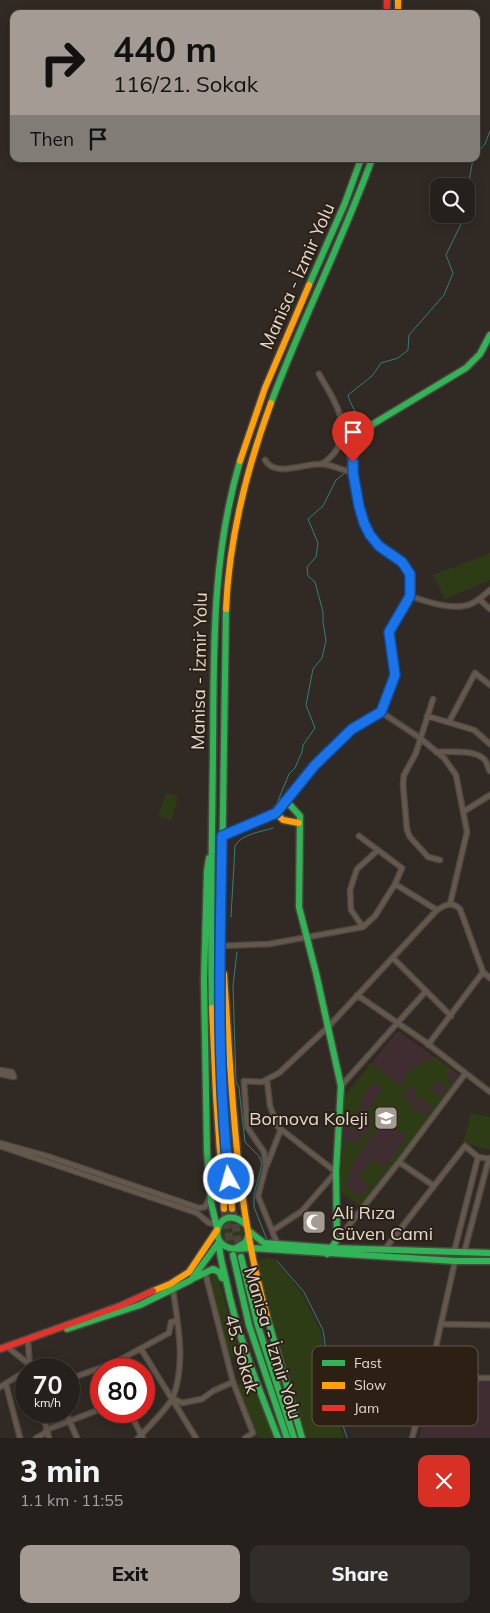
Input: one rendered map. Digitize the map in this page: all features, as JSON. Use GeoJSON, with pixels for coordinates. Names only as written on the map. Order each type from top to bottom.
{"type":"FeatureCollection","features":[{"type":"Feature","properties":{"kind":"main road","name":"Manisa - İzmir Yolu"},"geometry":{"type":"LineString","coordinates":[[224,1209],[213,1018],[212,835],[216,579],[228,507],[248,435],[265,386],[347,199],[360,162]]}},
{"type":"Feature","properties":{"kind":"main road","name":"Manisa - İzmir Yolu"},"geometry":{"type":"LineString","coordinates":[[232,1209],[225,1139],[220,948],[224,665],[231,548],[254,452],[276,387],[347,224],[371,162]]}},
{"type":"Feature","properties":{"kind":"main road"},"geometry":{"type":"LineString","coordinates":[[222,836],[276,813],[315,765],[352,729],[381,712],[395,675],[389,632],[410,596],[410,574],[402,562],[379,546],[367,529],[359,506],[353,473],[356,446],[373,424],[466,368],[480,354],[490,335]]}},
{"type":"Feature","properties":{"kind":"main road"},"geometry":{"type":"LineString","coordinates":[[284,802],[291,806],[300,816],[299,907],[341,1086],[336,1172],[337,1240],[327,1254]]}},
{"type":"Feature","properties":{"kind":"main road"},"geometry":{"type":"LineString","coordinates":[[276,813],[280,819],[299,823]]}},
{"type":"Feature","properties":{"kind":"main road"},"geometry":{"type":"LineString","coordinates":[[212,835],[207,871],[204,980],[207,1151],[211,1195],[226,1286],[240,1333],[278,1438]]}},
{"type":"Feature","properties":{"kind":"main road"},"geometry":{"type":"LineString","coordinates":[[220,948],[226,996],[237,1149],[250,1248],[262,1299],[302,1438]]}},
{"type":"Feature","properties":{"kind":"main road"},"geometry":{"type":"LineString","coordinates":[[0,1349],[120,1306],[170,1284],[189,1272],[216,1228],[225,1218],[236,1217],[244,1222],[249,1231],[264,1243],[332,1248],[490,1253]]}},
{"type":"Feature","properties":{"kind":"main road"},"geometry":{"type":"LineString","coordinates":[[236,1248],[246,1242],[249,1231]]}},
{"type":"Feature","properties":{"kind":"main road"},"geometry":{"type":"LineString","coordinates":[[219,1242],[226,1247],[236,1248],[490,1262]]}},
{"type":"Feature","properties":{"kind":"main road"},"geometry":{"type":"LineString","coordinates":[[190,1280],[219,1242]]}},
{"type":"Feature","properties":{"kind":"main road","name":"Manisa - İzmir Yolu"},"geometry":{"type":"LineString","coordinates":[[232,1255],[260,1362],[287,1438]]}},
{"type":"Feature","properties":{"kind":"main road","name":"Manisa - İzmir Yolu"},"geometry":{"type":"LineString","coordinates":[[241,1257],[261,1338],[294,1438]]}},
{"type":"Feature","properties":{"kind":"main road"},"geometry":{"type":"LineString","coordinates":[[0,1353],[140,1305],[214,1269],[217,1270],[226,1286]]}},
{"type":"Feature","properties":{"kind":"street"},"geometry":{"type":"LineString","coordinates":[[318,374],[330,393],[340,415],[343,428],[340,446],[333,457],[322,464]]}},
{"type":"Feature","properties":{"kind":"street"},"geometry":{"type":"LineString","coordinates":[[265,460],[268,465],[280,470],[322,464],[353,473]]}},
{"type":"Feature","properties":{"kind":"street"},"geometry":{"type":"LineString","coordinates":[[410,596],[428,602],[460,607],[473,604],[490,590]]}},
{"type":"Feature","properties":{"kind":"street"},"geometry":{"type":"LineString","coordinates":[[478,599],[490,609]]}},
{"type":"Feature","properties":{"kind":"street"},"geometry":{"type":"LineString","coordinates":[[449,722],[475,673],[490,686]]}},
{"type":"Feature","properties":{"kind":"street"},"geometry":{"type":"LineString","coordinates":[[433,700],[416,753],[404,775],[402,784],[406,830],[428,857],[440,860]]}},
{"type":"Feature","properties":{"kind":"street"},"geometry":{"type":"LineString","coordinates":[[381,712],[420,738],[444,758],[456,775],[467,832],[450,904]]}},
{"type":"Feature","properties":{"kind":"street"},"geometry":{"type":"LineString","coordinates":[[427,716],[474,730],[490,744]]}},
{"type":"Feature","properties":{"kind":"street"},"geometry":{"type":"LineString","coordinates":[[436,752],[470,752],[479,755],[490,771]]}},
{"type":"Feature","properties":{"kind":"street"},"geometry":{"type":"LineString","coordinates":[[464,812],[490,795]]}},
{"type":"Feature","properties":{"kind":"street"},"geometry":{"type":"LineString","coordinates":[[220,948],[269,944],[363,927],[375,916],[395,884],[402,868],[359,836]]}},
{"type":"Feature","properties":{"kind":"street"},"geometry":{"type":"LineString","coordinates":[[363,927],[351,910],[350,890],[357,869],[378,850]]}},
{"type":"Feature","properties":{"kind":"street"},"geometry":{"type":"LineString","coordinates":[[395,884],[437,910]]}},
{"type":"Feature","properties":{"kind":"street"},"geometry":{"type":"LineString","coordinates":[[266,1166],[264,1152],[247,1127],[244,1081],[262,1082],[279,1073],[328,1026],[437,910],[450,904],[457,906],[462,913],[483,972],[490,978]]}},
{"type":"Feature","properties":{"kind":"street"},"geometry":{"type":"LineString","coordinates":[[393,958],[451,1016]]}},
{"type":"Feature","properties":{"kind":"street"},"geometry":{"type":"LineString","coordinates":[[428,1045],[483,972]]}},
{"type":"Feature","properties":{"kind":"street"},"geometry":{"type":"LineString","coordinates":[[341,1086],[426,991]]}},
{"type":"Feature","properties":{"kind":"street"},"geometry":{"type":"LineString","coordinates":[[357,995],[490,1092]]}},
{"type":"Feature","properties":{"kind":"street"},"geometry":{"type":"LineString","coordinates":[[0,1070],[12,1072],[14,1077],[0,1074]]}},
{"type":"Feature","properties":{"kind":"street"},"geometry":{"type":"LineString","coordinates":[[337,1240],[465,1074]]}},
{"type":"Feature","properties":{"kind":"street"},"geometry":{"type":"LineString","coordinates":[[266,1080],[270,1106],[278,1127],[336,1172],[302,1212],[272,1231]]}},
{"type":"Feature","properties":{"kind":"street"},"geometry":{"type":"LineString","coordinates":[[277,1244],[258,1196],[266,1166],[281,1129]]}},
{"type":"Feature","properties":{"kind":"street"},"geometry":{"type":"LineString","coordinates":[[0,1144],[47,1156],[199,1208],[205,1207],[211,1195]]}},
{"type":"Feature","properties":{"kind":"street"},"geometry":{"type":"LineString","coordinates":[[0,1144],[197,1213],[216,1228]]}},
{"type":"Feature","properties":{"kind":"street"},"geometry":{"type":"LineString","coordinates":[[385,1249],[465,1146],[478,1157],[489,1159],[464,1253]]}},
{"type":"Feature","properties":{"kind":"street"},"geometry":{"type":"LineString","coordinates":[[454,1252],[478,1157]]}},
{"type":"Feature","properties":{"kind":"street"},"geometry":{"type":"LineString","coordinates":[[399,1162],[434,1186]]}},
{"type":"Feature","properties":{"kind":"street"},"geometry":{"type":"LineString","coordinates":[[437,1346],[455,1261]]}},
{"type":"Feature","properties":{"kind":"street","name":"45. Sokak"},"geometry":{"type":"LineString","coordinates":[[205,1272],[233,1382],[254,1433],[245,1438]]}},
{"type":"Feature","properties":{"kind":"street"},"geometry":{"type":"LineString","coordinates":[[135,1423],[141,1437],[173,1399],[180,1367],[177,1321],[172,1290]]}},
{"type":"Feature","properties":{"kind":"street"},"geometry":{"type":"LineString","coordinates":[[123,1358],[169,1333],[171,1322],[177,1321]]}},
{"type":"Feature","properties":{"kind":"street"},"geometry":{"type":"LineString","coordinates":[[442,1324],[490,1325]]}},
{"type":"Feature","properties":{"kind":"street"},"geometry":{"type":"LineString","coordinates":[[28,1342],[29,1358]]}},
{"type":"Feature","properties":{"kind":"street"},"geometry":{"type":"LineString","coordinates":[[10,1349],[19,1358]]}},
{"type":"Feature","properties":{"kind":"street"},"geometry":{"type":"LineString","coordinates":[[140,1349],[196,1438]]}},
{"type":"Feature","properties":{"kind":"street"},"geometry":{"type":"LineString","coordinates":[[0,1387],[15,1378]]}},
{"type":"Feature","properties":{"kind":"street"},"geometry":{"type":"LineString","coordinates":[[173,1399],[182,1403],[202,1399],[213,1391],[233,1382]]}},
{"type":"Feature","properties":{"kind":"street"},"geometry":{"type":"LineString","coordinates":[[6,1384],[20,1438]]}},
{"type":"Feature","properties":{"kind":"street"},"geometry":{"type":"LineString","coordinates":[[45,1423],[49,1438]]}},
{"type":"Feature","properties":{"kind":"street"},"geometry":{"type":"LineString","coordinates":[[38,1438],[45,1434],[46,1430],[63,1423]]}},
{"type":"Feature","properties":{"kind":"street"},"geometry":{"type":"LineString","coordinates":[[71,1423],[78,1438]]}},
{"type":"Feature","properties":{"kind":"street"},"geometry":{"type":"LineString","coordinates":[[38,1438],[44,1435],[45,1438]]}},
{"type":"Feature","properties":{"kind":"shaded area","name":"Bornova Koleji"},"geometry":{"type":"Polygon","coordinates":[[[398,1031],[461,1076],[360,1206],[340,1192],[345,1096],[398,1031]]]}},
{"type":"Feature","properties":{"kind":"shaded area"},"geometry":{"type":"Polygon","coordinates":[[[478,1381],[490,1381],[490,1438],[419,1438],[422,1426],[478,1426],[478,1381]]]}},
{"type":"Feature","properties":{"kind":"green space"},"geometry":{"type":"Polygon","coordinates":[[[490,553],[490,580],[445,599],[433,575],[490,553]]]}},
{"type":"Feature","properties":{"kind":"green space"},"geometry":{"type":"Polygon","coordinates":[[[166,793],[178,797],[171,820],[158,816],[166,793]]]}},
{"type":"Feature","properties":{"kind":"green space"},"geometry":{"type":"Polygon","coordinates":[[[435,1057],[451,1069],[448,1072],[447,1079],[454,1086],[384,1175],[381,1174],[379,1176],[382,1178],[360,1206],[340,1192],[343,1141],[354,1141],[358,1144],[361,1140],[359,1139],[370,1129],[371,1119],[367,1110],[370,1109],[372,1102],[376,1101],[375,1099],[381,1088],[375,1082],[372,1086],[370,1085],[360,1103],[362,1105],[361,1109],[356,1110],[358,1124],[364,1126],[364,1128],[344,1127],[345,1096],[372,1062],[400,1086],[407,1078],[405,1076],[415,1066],[417,1068],[425,1059],[431,1063],[435,1057]],[[437,1082],[433,1084],[432,1090],[434,1094],[439,1096],[444,1093],[446,1088],[443,1083],[437,1082]],[[410,1086],[403,1096],[411,1103],[410,1105],[425,1116],[432,1107],[420,1098],[418,1101],[414,1098],[418,1092],[410,1086]],[[386,1121],[379,1131],[373,1134],[349,1170],[352,1172],[346,1181],[349,1183],[346,1187],[359,1197],[369,1187],[368,1184],[359,1178],[370,1163],[371,1158],[384,1168],[407,1137],[386,1121]]]}},
{"type":"Feature","properties":{"kind":"green space"},"geometry":{"type":"Polygon","coordinates":[[[471,1113],[490,1117],[490,1150],[463,1143],[471,1113]]]}},
{"type":"Feature","properties":{"kind":"green space"},"geometry":{"type":"Polygon","coordinates":[[[231,1221],[240,1224],[243,1233],[240,1242],[231,1245],[222,1242],[219,1233],[222,1224],[231,1221]]]}},
{"type":"Feature","properties":{"kind":"green space"},"geometry":{"type":"Polygon","coordinates":[[[274,1259],[301,1292],[321,1332],[323,1346],[312,1346],[312,1426],[340,1426],[344,1438],[304,1438],[267,1308],[257,1265],[260,1260],[274,1259]]]}},
{"type":"Feature","properties":{"kind":"green space"},"geometry":{"type":"Polygon","coordinates":[[[217,1275],[240,1354],[231,1358],[209,1278],[217,1275]]]}},
{"type":"Feature","properties":{"kind":"green space"},"geometry":{"type":"Polygon","coordinates":[[[251,1381],[275,1438],[258,1438],[253,1429],[236,1385],[251,1381]]]}},
{"type":"Feature","properties":{"kind":"waterway"},"geometry":{"type":"LineString","coordinates":[[480,150],[485,144],[490,131]]}},
{"type":"Feature","properties":{"kind":"waterway"},"geometry":{"type":"LineString","coordinates":[[470,178],[472,162]]}},
{"type":"Feature","properties":{"kind":"waterway"},"geometry":{"type":"LineString","coordinates":[[347,469],[348,455],[359,423],[348,395],[372,376],[381,363],[398,358],[408,350],[409,335],[444,295],[453,273],[446,255],[461,223]]}},
{"type":"Feature","properties":{"kind":"waterway"},"geometry":{"type":"LineString","coordinates":[[275,808],[289,774],[295,768],[303,745],[315,728],[306,705],[313,669],[322,658],[326,641],[323,612],[315,582],[308,576],[307,567],[316,557],[318,543],[308,519],[323,506],[336,480],[345,473]]}},
{"type":"Feature","properties":{"kind":"waterway"},"geometry":{"type":"LineString","coordinates":[[231,917],[235,846],[246,836],[273,828]]}},
{"type":"Feature","properties":{"kind":"waterway"},"geometry":{"type":"LineString","coordinates":[[237,952],[233,986],[236,1081],[239,1088],[245,1142],[259,1156],[262,1164],[254,1194],[254,1207],[267,1240]]}},
{"type":"Feature","properties":{"kind":"waterway"},"geometry":{"type":"LineString","coordinates":[[277,1261],[304,1292],[323,1330],[325,1346]]}},
{"type":"Feature","properties":{"kind":"waterway"},"geometry":{"type":"LineString","coordinates":[[343,1426],[347,1438]]}},
{"type":"Feature","properties":{"kind":"tunnel"},"geometry":{"type":"LineString","coordinates":[[224,1209],[232,1254]]}},
{"type":"Feature","properties":{"kind":"tunnel"},"geometry":{"type":"LineString","coordinates":[[233,1212],[241,1257]]}},
{"type":"Feature","properties":{"kind":"traffic: fast"},"geometry":{"type":"LineString","coordinates":[[309,285],[345,203],[360,162]]}},
{"type":"Feature","properties":{"kind":"traffic: fast"},"geometry":{"type":"LineString","coordinates":[[271,403],[371,162]]}},
{"type":"Feature","properties":{"kind":"traffic: fast"},"geometry":{"type":"LineString","coordinates":[[410,584],[407,569],[399,560],[378,544],[371,535],[360,511],[356,497],[353,470],[357,446],[373,424],[466,368],[480,354],[490,335]]}},
{"type":"Feature","properties":{"kind":"traffic: fast"},"geometry":{"type":"LineString","coordinates":[[212,1008],[211,881],[214,643],[219,570],[224,534],[240,461]]}},
{"type":"Feature","properties":{"kind":"traffic: fast"},"geometry":{"type":"LineString","coordinates":[[221,945],[226,609]]}},
{"type":"Feature","properties":{"kind":"traffic: fast"},"geometry":{"type":"LineString","coordinates":[[284,801],[300,816],[299,907],[341,1086],[336,1172],[337,1240],[327,1254]]}},
{"type":"Feature","properties":{"kind":"traffic: fast"},"geometry":{"type":"LineString","coordinates":[[209,858],[204,981],[207,1151],[211,1202],[217,1228]]}},
{"type":"Feature","properties":{"kind":"traffic: fast"},"geometry":{"type":"LineString","coordinates":[[247,1226],[238,1219],[230,1217],[219,1225],[217,1231],[218,1238],[222,1244],[235,1249],[250,1248],[455,1261],[490,1261]]}},
{"type":"Feature","properties":{"kind":"traffic: fast"},"geometry":{"type":"LineString","coordinates":[[249,1231],[264,1243],[332,1248],[490,1253]]}},
{"type":"Feature","properties":{"kind":"traffic: fast"},"geometry":{"type":"LineString","coordinates":[[236,1248],[246,1242],[248,1236]]}},
{"type":"Feature","properties":{"kind":"traffic: fast"},"geometry":{"type":"LineString","coordinates":[[219,1242],[221,1261],[236,1321],[278,1438]]}},
{"type":"Feature","properties":{"kind":"traffic: fast"},"geometry":{"type":"LineString","coordinates":[[67,1329],[140,1305],[191,1280],[219,1242]]}},
{"type":"Feature","properties":{"kind":"traffic: fast"},"geometry":{"type":"LineString","coordinates":[[233,1255],[249,1325],[287,1438]]}},
{"type":"Feature","properties":{"kind":"traffic: fast"},"geometry":{"type":"LineString","coordinates":[[241,1257],[258,1326],[294,1438]]}},
{"type":"Feature","properties":{"kind":"traffic: fast"},"geometry":{"type":"LineString","coordinates":[[194,1278],[213,1269],[219,1272],[222,1278]]}},
{"type":"Feature","properties":{"kind":"traffic: fast"},"geometry":{"type":"LineString","coordinates":[[267,1316],[302,1438]]}},
{"type":"Feature","properties":{"kind":"traffic: slow"},"geometry":{"type":"LineString","coordinates":[[398,0],[398,10]]}},
{"type":"Feature","properties":{"kind":"traffic: slow"},"geometry":{"type":"LineString","coordinates":[[240,461],[265,388],[309,285]]}},
{"type":"Feature","properties":{"kind":"traffic: slow"},"geometry":{"type":"LineString","coordinates":[[226,609],[235,530],[254,453],[271,403]]}},
{"type":"Feature","properties":{"kind":"traffic: slow"},"geometry":{"type":"LineString","coordinates":[[222,836],[276,813],[315,765],[352,729],[381,712],[395,675],[389,633],[410,596],[410,584]]}},
{"type":"Feature","properties":{"kind":"traffic: slow"},"geometry":{"type":"LineString","coordinates":[[276,813],[283,820],[299,823]]}},
{"type":"Feature","properties":{"kind":"traffic: slow"},"geometry":{"type":"LineString","coordinates":[[221,945],[223,1077],[232,1209]]}},
{"type":"Feature","properties":{"kind":"traffic: slow"},"geometry":{"type":"LineString","coordinates":[[224,974],[236,1146],[241,1189],[256,1274],[267,1316]]}},
{"type":"Feature","properties":{"kind":"traffic: slow"},"geometry":{"type":"LineString","coordinates":[[212,1008],[224,1209]]}},
{"type":"Feature","properties":{"kind":"traffic: slow"},"geometry":{"type":"LineString","coordinates":[[153,1291],[170,1284],[189,1272],[217,1230]]}},
{"type":"Feature","properties":{"kind":"traffic: jam"},"geometry":{"type":"LineString","coordinates":[[387,0],[387,10]]}},
{"type":"Feature","properties":{"kind":"traffic: jam"},"geometry":{"type":"LineString","coordinates":[[0,1349],[120,1306],[153,1291]]}},
{"type":"Feature","properties":{"kind":"place","name":"Bornova Koleji"},"geometry":{"type":"Point","coordinates":[386,1118]}},
{"type":"Feature","properties":{"kind":"place","name":"Ali Rıza Güven Cami"},"geometry":{"type":"Point","coordinates":[314,1222]}},
{"type":"Feature","properties":{"kind":"route"},"geometry":{"type":"LineString","coordinates":[[229,1179],[225,1149],[221,1034],[222,836],[276,813],[315,765],[352,729],[381,712],[395,675],[389,632],[410,596],[410,574],[402,562],[379,546],[370,535],[364,523],[353,473],[353,462]]}}]}
